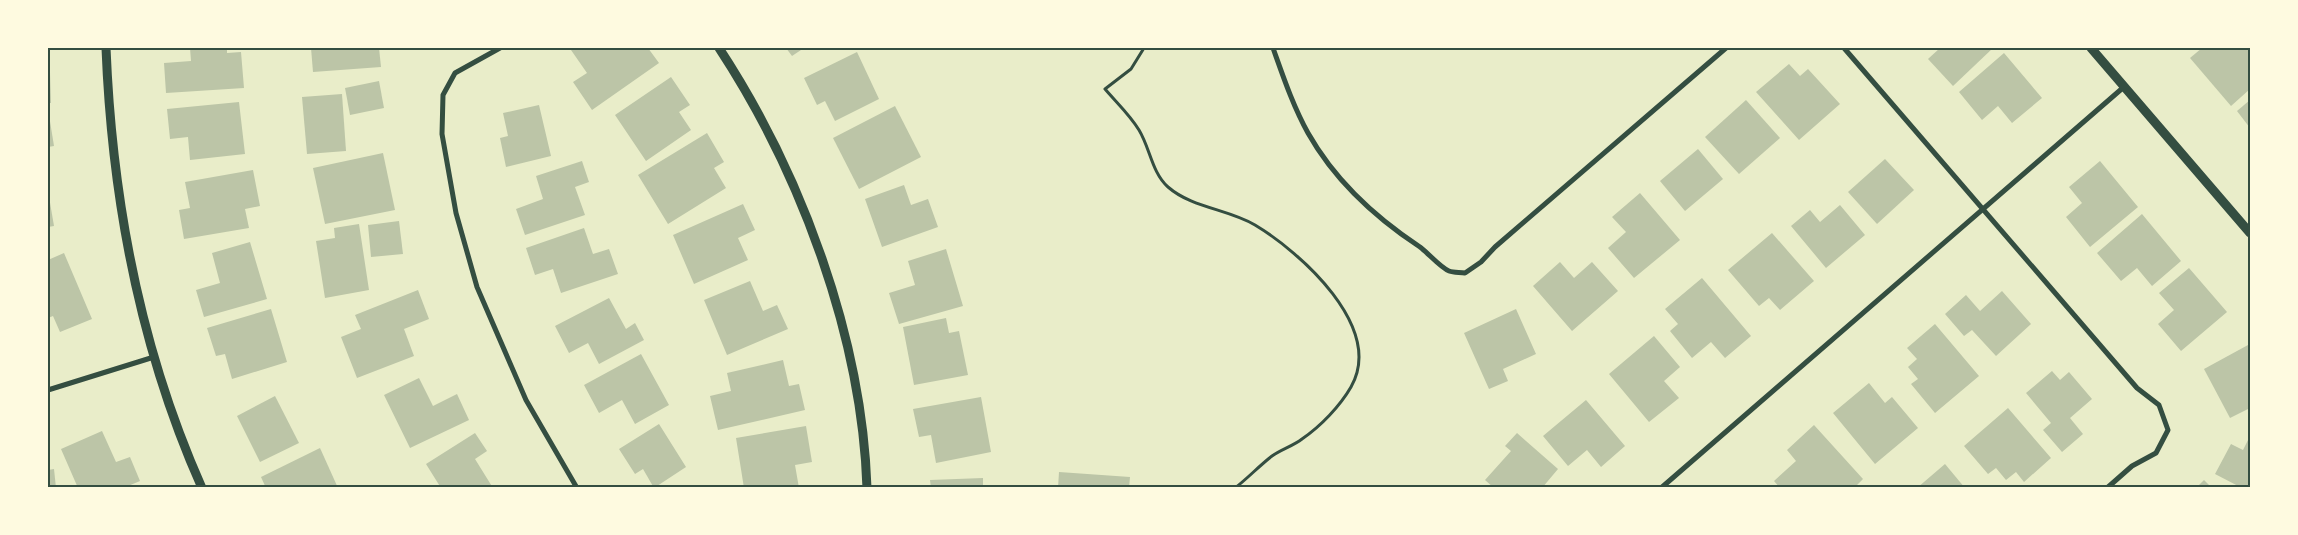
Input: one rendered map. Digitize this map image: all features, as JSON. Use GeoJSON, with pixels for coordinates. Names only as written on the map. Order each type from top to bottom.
{"type":"FeatureCollection","features":[{"type":"Feature","properties":{"kind":"street"},"geometry":{"type":"LineString","coordinates":[[106,48],[109,115],[122,216],[135,285],[154,357],[176,423],[202,488]]}},
{"type":"Feature","properties":{"kind":"street"},"geometry":{"type":"LineString","coordinates":[[500,48],[455,74],[443,95],[442,134],[456,213],[476,287],[526,400],[577,488]]}},
{"type":"Feature","properties":{"kind":"street"},"geometry":{"type":"LineString","coordinates":[[719,48],[746,88],[772,139],[800,200],[820,251],[837,306],[852,369],[861,427],[867,488]]}},
{"type":"Feature","properties":{"kind":"street"},"geometry":{"type":"LineString","coordinates":[[1273,48],[1294,104],[1308,133],[1348,186],[1385,222],[1448,271],[1465,273],[1481,262],[1495,247],[1726,48]]}},
{"type":"Feature","properties":{"kind":"street"},"geometry":{"type":"LineString","coordinates":[[1844,48],[2137,388],[2159,405],[2168,430],[2156,453],[2132,466],[2107,488]]}},
{"type":"Feature","properties":{"kind":"street"},"geometry":{"type":"LineString","coordinates":[[2091,48],[2250,233]]}},
{"type":"Feature","properties":{"kind":"street"},"geometry":{"type":"LineString","coordinates":[[1661,488],[2125,86]]}},
{"type":"Feature","properties":{"kind":"street"},"geometry":{"type":"LineString","coordinates":[[48,390],[154,357]]}},
{"type":"Feature","properties":{"kind":"path"},"geometry":{"type":"LineString","coordinates":[[1144,48],[1131,69],[1105,89],[1138,129],[1158,175],[1167,186],[1178,194],[1254,224],[1288,250],[1327,286],[1339,302],[1355,331],[1359,348],[1358,365],[1352,386],[1324,421],[1302,439],[1272,456],[1234,488]]}},
{"type":"Feature","properties":{"kind":"building"},"geometry":{"type":"Polygon","coordinates":[[[190,48],[227,48],[227,53],[241,52],[244,88],[166,93],[164,63],[191,61],[190,48]]]}},
{"type":"Feature","properties":{"kind":"building"},"geometry":{"type":"Polygon","coordinates":[[[311,48],[379,48],[381,67],[313,72],[311,48]]]}},
{"type":"Feature","properties":{"kind":"building"},"geometry":{"type":"Polygon","coordinates":[[[575,48],[648,48],[659,63],[592,110],[573,82],[587,73],[571,50],[575,48]]]}},
{"type":"Feature","properties":{"kind":"building"},"geometry":{"type":"Polygon","coordinates":[[[786,48],[804,48],[792,56],[786,48]]]}},
{"type":"Feature","properties":{"kind":"building"},"geometry":{"type":"Polygon","coordinates":[[[1940,48],[1993,48],[1953,86],[1928,59],[1940,48]]]}},
{"type":"Feature","properties":{"kind":"building"},"geometry":{"type":"Polygon","coordinates":[[[2202,48],[2250,48],[2250,89],[2231,106],[2190,58],[2202,48]]]}},
{"type":"Feature","properties":{"kind":"building"},"geometry":{"type":"Polygon","coordinates":[[[857,52],[879,99],[835,121],[825,101],[817,105],[804,78],[857,52]]]}},
{"type":"Feature","properties":{"kind":"building"},"geometry":{"type":"Polygon","coordinates":[[[2004,53],[2042,98],[2012,123],[1998,106],[1982,120],[1959,92],[2004,53]]]}},
{"type":"Feature","properties":{"kind":"building"},"geometry":{"type":"Polygon","coordinates":[[[1789,64],[1800,76],[1808,69],[1840,104],[1799,140],[1756,92],[1789,64]]]}},
{"type":"Feature","properties":{"kind":"building"},"geometry":{"type":"Polygon","coordinates":[[[48,73],[50,73],[51,103],[48,103],[48,73]]]}},
{"type":"Feature","properties":{"kind":"building"},"geometry":{"type":"Polygon","coordinates":[[[671,77],[690,105],[679,112],[691,130],[646,161],[615,115],[671,77]]]}},
{"type":"Feature","properties":{"kind":"building"},"geometry":{"type":"Polygon","coordinates":[[[379,81],[384,108],[350,115],[345,88],[379,81]]]}},
{"type":"Feature","properties":{"kind":"building"},"geometry":{"type":"Polygon","coordinates":[[[342,94],[346,151],[307,154],[302,97],[342,94]]]}},
{"type":"Feature","properties":{"kind":"building"},"geometry":{"type":"Polygon","coordinates":[[[1746,100],[1780,138],[1739,174],[1705,137],[1746,100]]]}},
{"type":"Feature","properties":{"kind":"building"},"geometry":{"type":"Polygon","coordinates":[[[2250,100],[2250,128],[2237,111],[2250,100]]]}},
{"type":"Feature","properties":{"kind":"building"},"geometry":{"type":"Polygon","coordinates":[[[239,102],[245,154],[190,160],[188,137],[170,139],[167,109],[239,102]]]}},
{"type":"Feature","properties":{"kind":"building"},"geometry":{"type":"Polygon","coordinates":[[[539,105],[551,156],[506,167],[500,138],[508,136],[503,113],[539,105]]]}},
{"type":"Feature","properties":{"kind":"building"},"geometry":{"type":"Polygon","coordinates":[[[895,106],[921,157],[859,189],[833,138],[895,106]]]}},
{"type":"Feature","properties":{"kind":"building"},"geometry":{"type":"Polygon","coordinates":[[[48,109],[54,146],[48,147],[48,109]]]}},
{"type":"Feature","properties":{"kind":"building"},"geometry":{"type":"Polygon","coordinates":[[[707,133],[724,162],[714,168],[726,188],[668,224],[638,175],[707,133]]]}},
{"type":"Feature","properties":{"kind":"building"},"geometry":{"type":"Polygon","coordinates":[[[1698,149],[1723,179],[1685,211],[1660,181],[1698,149]]]}},
{"type":"Feature","properties":{"kind":"building"},"geometry":{"type":"Polygon","coordinates":[[[383,153],[395,210],[325,224],[313,168],[383,153]]]}},
{"type":"Feature","properties":{"kind":"building"},"geometry":{"type":"Polygon","coordinates":[[[1885,159],[1914,190],[1877,224],[1848,192],[1885,159]]]}},
{"type":"Feature","properties":{"kind":"building"},"geometry":{"type":"Polygon","coordinates":[[[582,161],[589,182],[575,187],[585,215],[525,235],[516,209],[543,199],[536,176],[582,161]]]}},
{"type":"Feature","properties":{"kind":"building"},"geometry":{"type":"Polygon","coordinates":[[[2100,161],[2138,207],[2090,247],[2066,217],[2082,203],[2069,187],[2100,161]]]}},
{"type":"Feature","properties":{"kind":"building"},"geometry":{"type":"Polygon","coordinates":[[[253,170],[260,206],[245,209],[249,228],[184,239],[179,210],[190,208],[185,182],[253,170]]]}},
{"type":"Feature","properties":{"kind":"building"},"geometry":{"type":"Polygon","coordinates":[[[904,185],[911,205],[928,199],[938,227],[882,247],[865,199],[904,185]]]}},
{"type":"Feature","properties":{"kind":"building"},"geometry":{"type":"Polygon","coordinates":[[[48,191],[54,226],[48,227],[48,191]]]}},
{"type":"Feature","properties":{"kind":"building"},"geometry":{"type":"Polygon","coordinates":[[[1640,193],[1680,240],[1634,278],[1608,248],[1626,232],[1612,217],[1640,193]]]}},
{"type":"Feature","properties":{"kind":"building"},"geometry":{"type":"Polygon","coordinates":[[[743,204],[755,230],[738,238],[748,260],[694,284],[673,235],[743,204]]]}},
{"type":"Feature","properties":{"kind":"building"},"geometry":{"type":"Polygon","coordinates":[[[1840,205],[1865,235],[1826,268],[1791,226],[1810,210],[1820,222],[1840,205]]]}},
{"type":"Feature","properties":{"kind":"building"},"geometry":{"type":"Polygon","coordinates":[[[2142,214],[2181,261],[2152,286],[2137,268],[2121,281],[2097,253],[2142,214]]]}},
{"type":"Feature","properties":{"kind":"building"},"geometry":{"type":"Polygon","coordinates":[[[399,221],[403,254],[371,257],[368,225],[399,221]]]}},
{"type":"Feature","properties":{"kind":"building"},"geometry":{"type":"Polygon","coordinates":[[[359,224],[369,290],[325,298],[316,241],[335,238],[334,228],[359,224]]]}},
{"type":"Feature","properties":{"kind":"building"},"geometry":{"type":"Polygon","coordinates":[[[584,228],[593,254],[609,249],[618,274],[561,293],[553,269],[535,275],[526,248],[584,228]]]}},
{"type":"Feature","properties":{"kind":"building"},"geometry":{"type":"Polygon","coordinates":[[[1772,233],[1814,281],[1780,310],[1769,298],[1759,306],[1728,270],[1772,233]]]}},
{"type":"Feature","properties":{"kind":"building"},"geometry":{"type":"Polygon","coordinates":[[[250,242],[267,299],[204,317],[196,290],[220,283],[212,253],[250,242]]]}},
{"type":"Feature","properties":{"kind":"building"},"geometry":{"type":"Polygon","coordinates":[[[946,249],[963,306],[899,324],[889,293],[915,285],[908,261],[946,249]]]}},
{"type":"Feature","properties":{"kind":"building"},"geometry":{"type":"Polygon","coordinates":[[[64,253],[92,319],[60,332],[53,316],[48,318],[48,260],[64,253]]]}},
{"type":"Feature","properties":{"kind":"building"},"geometry":{"type":"Polygon","coordinates":[[[1560,262],[1574,278],[1592,262],[1618,291],[1572,331],[1533,286],[1560,262]]]}},
{"type":"Feature","properties":{"kind":"building"},"geometry":{"type":"Polygon","coordinates":[[[2189,268],[2227,312],[2181,351],[2158,324],[2174,310],[2159,293],[2189,268]]]}},
{"type":"Feature","properties":{"kind":"building"},"geometry":{"type":"Polygon","coordinates":[[[1702,278],[1751,336],[1725,358],[1711,342],[1692,358],[1670,331],[1678,324],[1665,309],[1702,278]]]}},
{"type":"Feature","properties":{"kind":"building"},"geometry":{"type":"Polygon","coordinates":[[[750,281],[763,311],[777,305],[788,329],[727,355],[704,300],[750,281]]]}},
{"type":"Feature","properties":{"kind":"building"},"geometry":{"type":"Polygon","coordinates":[[[418,290],[429,319],[404,329],[414,356],[357,378],[341,337],[361,329],[355,315],[418,290]]]}},
{"type":"Feature","properties":{"kind":"building"},"geometry":{"type":"Polygon","coordinates":[[[2002,291],[2031,324],[1996,356],[1972,330],[1964,336],[1945,314],[1966,295],[1980,311],[2002,291]]]}},
{"type":"Feature","properties":{"kind":"building"},"geometry":{"type":"Polygon","coordinates":[[[609,298],[626,329],[635,323],[644,340],[599,364],[588,343],[569,353],[555,326],[609,298]]]}},
{"type":"Feature","properties":{"kind":"building"},"geometry":{"type":"Polygon","coordinates":[[[271,309],[287,362],[232,379],[225,354],[216,356],[207,328],[271,309]]]}},
{"type":"Feature","properties":{"kind":"building"},"geometry":{"type":"Polygon","coordinates":[[[1516,309],[1536,354],[1503,369],[1508,381],[1489,389],[1464,333],[1516,309]]]}},
{"type":"Feature","properties":{"kind":"building"},"geometry":{"type":"Polygon","coordinates":[[[946,318],[949,333],[959,331],[968,375],[914,385],[903,327],[946,318]]]}},
{"type":"Feature","properties":{"kind":"building"},"geometry":{"type":"Polygon","coordinates":[[[1935,324],[1979,376],[1935,413],[1911,384],[1918,379],[1908,367],[1917,359],[1907,348],[1935,324]]]}},
{"type":"Feature","properties":{"kind":"building"},"geometry":{"type":"Polygon","coordinates":[[[1654,336],[1680,367],[1664,381],[1679,398],[1649,422],[1609,374],[1654,336]]]}},
{"type":"Feature","properties":{"kind":"building"},"geometry":{"type":"Polygon","coordinates":[[[2248,345],[2250,349],[2250,408],[2230,418],[2204,369],[2248,345]]]}},
{"type":"Feature","properties":{"kind":"building"},"geometry":{"type":"Polygon","coordinates":[[[641,354],[669,405],[635,424],[622,400],[599,413],[584,385],[641,354]]]}},
{"type":"Feature","properties":{"kind":"building"},"geometry":{"type":"Polygon","coordinates":[[[783,360],[789,386],[799,384],[805,410],[718,430],[710,396],[731,391],[727,373],[783,360]]]}},
{"type":"Feature","properties":{"kind":"building"},"geometry":{"type":"Polygon","coordinates":[[[2052,371],[2060,380],[2069,372],[2092,399],[2070,418],[2083,434],[2062,452],[2043,430],[2051,423],[2026,393],[2052,371]]]}},
{"type":"Feature","properties":{"kind":"building"},"geometry":{"type":"Polygon","coordinates":[[[419,378],[433,406],[457,394],[469,420],[410,448],[384,395],[419,378]]]}},
{"type":"Feature","properties":{"kind":"building"},"geometry":{"type":"Polygon","coordinates":[[[1869,383],[1885,403],[1892,397],[1918,428],[1875,464],[1833,413],[1869,383]]]}},
{"type":"Feature","properties":{"kind":"building"},"geometry":{"type":"Polygon","coordinates":[[[275,396],[299,443],[260,462],[237,416],[275,396]]]}},
{"type":"Feature","properties":{"kind":"building"},"geometry":{"type":"Polygon","coordinates":[[[981,397],[991,452],[936,463],[931,435],[919,437],[913,409],[981,397]]]}},
{"type":"Feature","properties":{"kind":"building"},"geometry":{"type":"Polygon","coordinates":[[[1586,400],[1625,446],[1601,467],[1587,450],[1568,466],[1543,436],[1586,400]]]}},
{"type":"Feature","properties":{"kind":"building"},"geometry":{"type":"Polygon","coordinates":[[[2008,408],[2051,458],[2024,482],[2016,472],[2006,480],[1996,468],[1988,474],[1964,446],[2008,408]]]}},
{"type":"Feature","properties":{"kind":"building"},"geometry":{"type":"Polygon","coordinates":[[[659,424],[686,467],[654,488],[643,469],[635,474],[619,449],[659,424]]]}},
{"type":"Feature","properties":{"kind":"building"},"geometry":{"type":"Polygon","coordinates":[[[1814,425],[1863,479],[1854,488],[1780,488],[1774,481],[1796,461],[1787,450],[1814,425]]]}},
{"type":"Feature","properties":{"kind":"building"},"geometry":{"type":"Polygon","coordinates":[[[806,426],[812,462],[795,465],[799,488],[744,488],[736,438],[806,426]]]}},
{"type":"Feature","properties":{"kind":"building"},"geometry":{"type":"Polygon","coordinates":[[[102,431],[116,462],[130,457],[140,481],[128,486],[129,488],[78,488],[61,449],[102,431]]]}},
{"type":"Feature","properties":{"kind":"building"},"geometry":{"type":"Polygon","coordinates":[[[475,433],[487,451],[475,459],[493,488],[441,488],[426,464],[475,433]]]}},
{"type":"Feature","properties":{"kind":"building"},"geometry":{"type":"Polygon","coordinates":[[[1517,433],[1558,469],[1542,488],[1494,488],[1485,480],[1511,451],[1505,446],[1517,433]]]}},
{"type":"Feature","properties":{"kind":"building"},"geometry":{"type":"Polygon","coordinates":[[[2249,438],[2250,488],[2242,488],[2215,474],[2231,444],[2243,450],[2249,438]]]}},
{"type":"Feature","properties":{"kind":"building"},"geometry":{"type":"Polygon","coordinates":[[[320,448],[338,488],[266,488],[261,477],[320,448]]]}},
{"type":"Feature","properties":{"kind":"building"},"geometry":{"type":"Polygon","coordinates":[[[1945,464],[1965,488],[1917,488],[1945,464]]]}},
{"type":"Feature","properties":{"kind":"building"},"geometry":{"type":"Polygon","coordinates":[[[54,469],[56,488],[48,488],[48,470],[54,469]]]}},
{"type":"Feature","properties":{"kind":"building"},"geometry":{"type":"Polygon","coordinates":[[[1059,472],[1130,477],[1129,488],[1058,488],[1059,472]]]}},
{"type":"Feature","properties":{"kind":"building"},"geometry":{"type":"Polygon","coordinates":[[[983,478],[983,488],[931,488],[930,480],[983,478]]]}},
{"type":"Feature","properties":{"kind":"building"},"geometry":{"type":"Polygon","coordinates":[[[2204,480],[2212,488],[2196,488],[2204,480]]]}}]}
